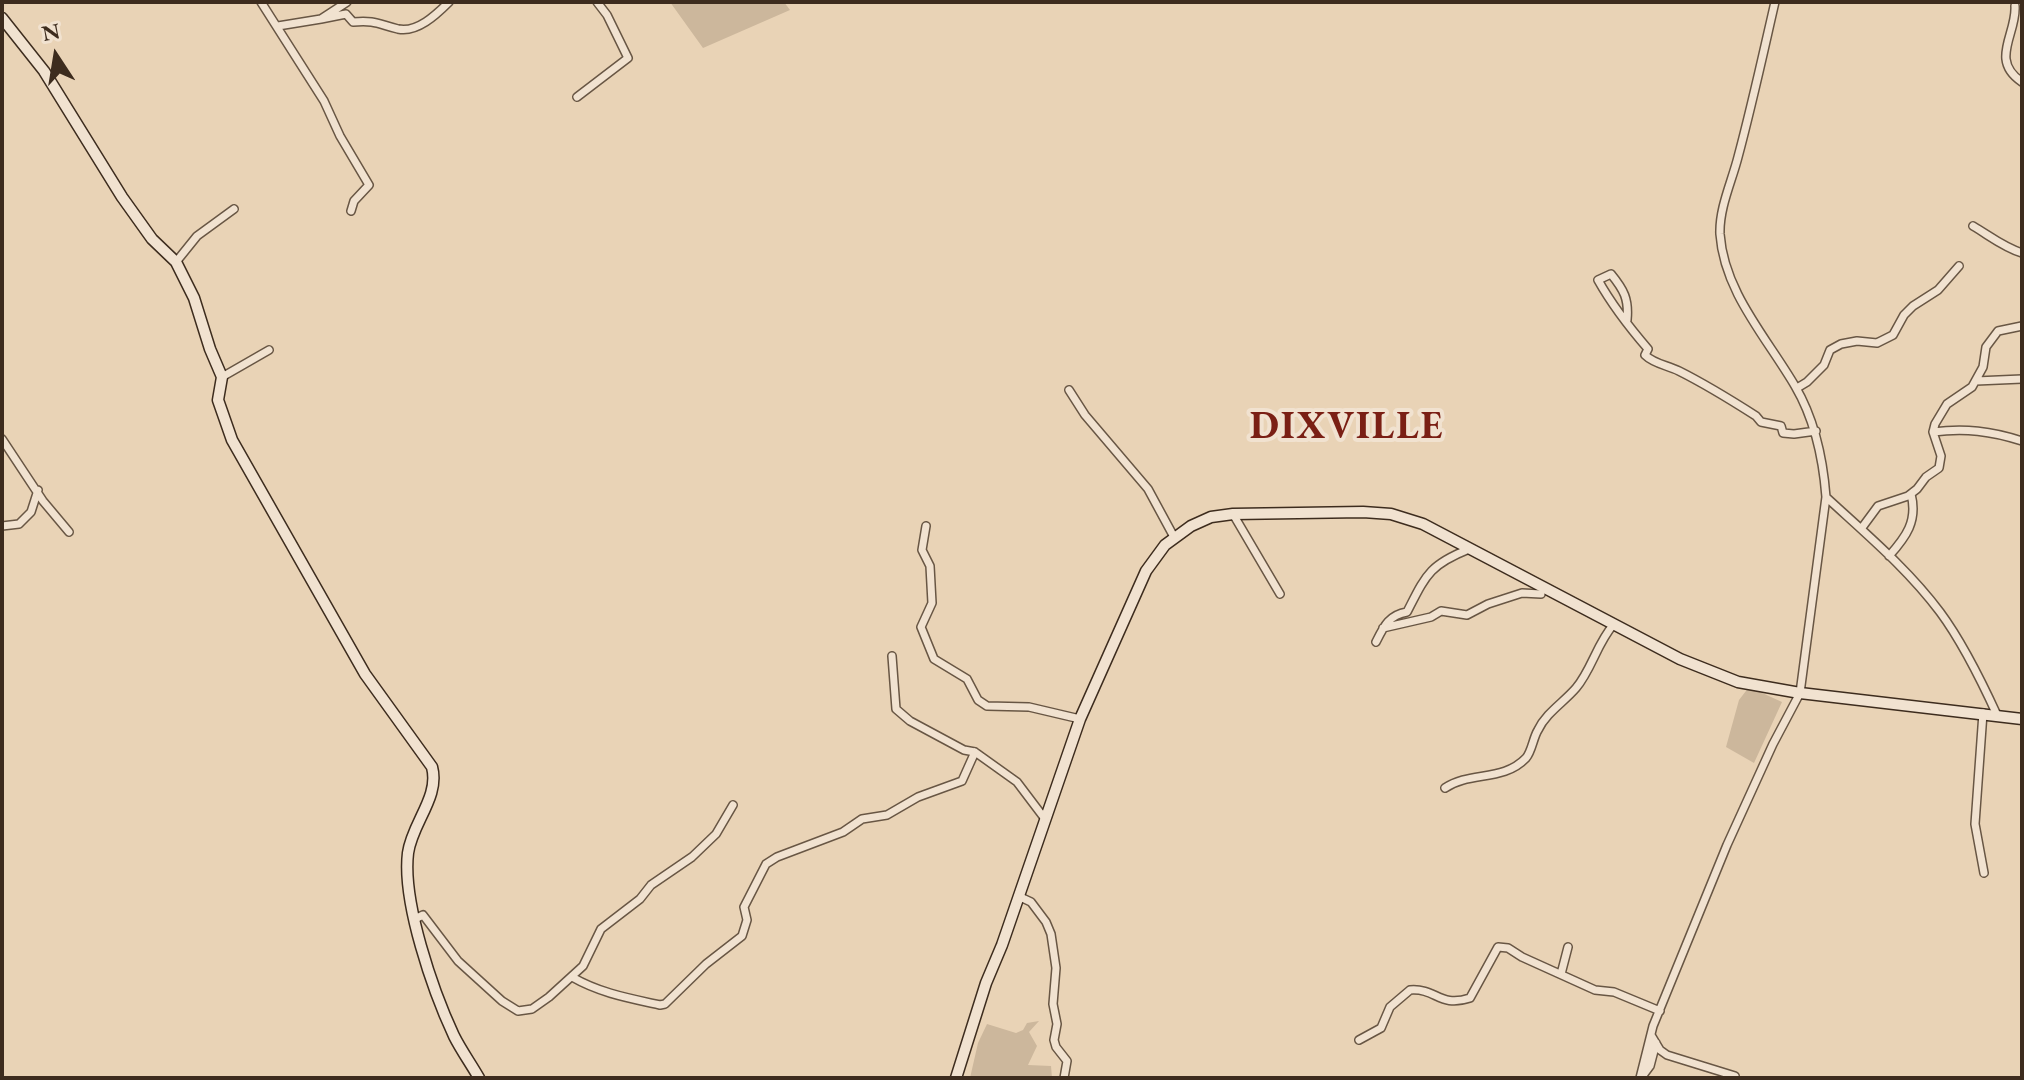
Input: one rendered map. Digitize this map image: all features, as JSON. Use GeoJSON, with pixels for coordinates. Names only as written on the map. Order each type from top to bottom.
{"type":"FeatureCollection","features":[{"type":"Feature","properties":{"kind":"main road"},"geometry":{"type":"LineString","coordinates":[[2,18],[44,71],[122,197],[152,239],[176,262],[194,298],[222,377],[218,400],[232,440],[365,674],[432,767],[435,778],[433,792],[414,830],[408,857],[408,876],[415,919],[437,996],[455,1038],[479,1078]]}},
{"type":"Feature","properties":{"kind":"main road"},"geometry":{"type":"LineString","coordinates":[[956,1078],[986,983],[1080,719],[1146,571],[1174,537],[1211,517],[1333,512],[1391,514],[1423,524],[1680,659],[1738,682],[1800,693],[2022,719]]}},
{"type":"Feature","properties":{"kind":"street"},"geometry":{"type":"LineString","coordinates":[[261,2],[324,101],[340,136],[369,185],[354,201],[351,211]]}},
{"type":"Feature","properties":{"kind":"street"},"geometry":{"type":"LineString","coordinates":[[321,19],[347,2]]}},
{"type":"Feature","properties":{"kind":"street"},"geometry":{"type":"LineString","coordinates":[[278,26],[346,14],[353,22],[382,22],[399,29],[410,28],[432,18],[449,2]]}},
{"type":"Feature","properties":{"kind":"street"},"geometry":{"type":"LineString","coordinates":[[577,97],[628,58],[607,15],[597,2]]}},
{"type":"Feature","properties":{"kind":"street"},"geometry":{"type":"LineString","coordinates":[[1640,1078],[1651,1035],[1727,845],[1800,693],[1826,497],[1824,466],[1816,431],[1797,388],[1747,311],[1728,272],[1720,233],[1723,208],[1748,120],[1775,2]]}},
{"type":"Feature","properties":{"kind":"street"},"geometry":{"type":"LineString","coordinates":[[2015,5],[2005,61],[2022,82]]}},
{"type":"Feature","properties":{"kind":"street"},"geometry":{"type":"LineString","coordinates":[[176,262],[197,236],[234,209]]}},
{"type":"Feature","properties":{"kind":"street"},"geometry":{"type":"LineString","coordinates":[[1973,226],[1993,237],[2004,248],[2022,253]]}},
{"type":"Feature","properties":{"kind":"street"},"geometry":{"type":"LineString","coordinates":[[1797,388],[1824,365],[1830,350],[1857,341],[1877,343],[1893,335],[1904,315],[1938,290],[1959,266]]}},
{"type":"Feature","properties":{"kind":"street"},"geometry":{"type":"LineString","coordinates":[[1627,320],[1629,302],[1623,289],[1611,274],[1598,280],[1614,309],[1627,320],[1648,349],[1645,355],[1652,362],[1682,373],[1756,416],[1761,422],[1781,426],[1783,433],[1816,431]]}},
{"type":"Feature","properties":{"kind":"street"},"geometry":{"type":"LineString","coordinates":[[1861,529],[1878,506],[1911,494],[1939,468],[1941,456],[1933,432],[1935,424],[1947,404],[1972,387],[1983,367],[1986,347],[1998,331],[2022,326]]}},
{"type":"Feature","properties":{"kind":"street"},"geometry":{"type":"LineString","coordinates":[[222,377],[269,350]]}},
{"type":"Feature","properties":{"kind":"street"},"geometry":{"type":"LineString","coordinates":[[1976,381],[2022,379]]}},
{"type":"Feature","properties":{"kind":"street"},"geometry":{"type":"LineString","coordinates":[[1069,390],[1085,415],[1148,489],[1174,537]]}},
{"type":"Feature","properties":{"kind":"street"},"geometry":{"type":"LineString","coordinates":[[1933,432],[1963,428],[1998,433],[2022,441]]}},
{"type":"Feature","properties":{"kind":"street"},"geometry":{"type":"LineString","coordinates":[[2,439],[69,532]]}},
{"type":"Feature","properties":{"kind":"street"},"geometry":{"type":"LineString","coordinates":[[2,526],[19,524],[31,512],[38,490]]}},
{"type":"Feature","properties":{"kind":"street"},"geometry":{"type":"LineString","coordinates":[[1889,556],[1908,535],[1914,506],[1911,494]]}},
{"type":"Feature","properties":{"kind":"street"},"geometry":{"type":"LineString","coordinates":[[1826,497],[1889,556],[1940,612],[1979,676],[1997,715]]}},
{"type":"Feature","properties":{"kind":"street"},"geometry":{"type":"LineString","coordinates":[[1233,514],[1280,594]]}},
{"type":"Feature","properties":{"kind":"street"},"geometry":{"type":"LineString","coordinates":[[926,526],[922,550],[930,566],[932,603],[921,627],[934,659],[967,679],[978,700],[987,706],[1029,707],[1080,719]]}},
{"type":"Feature","properties":{"kind":"street"},"geometry":{"type":"LineString","coordinates":[[1376,642],[1395,614],[1407,612],[1423,577],[1440,563],[1469,549]]}},
{"type":"Feature","properties":{"kind":"street"},"geometry":{"type":"LineString","coordinates":[[1383,628],[1431,617],[1441,611],[1467,615],[1488,604],[1522,593],[1541,594]]}},
{"type":"Feature","properties":{"kind":"street"},"geometry":{"type":"LineString","coordinates":[[1445,788],[1456,781],[1504,774],[1528,757],[1539,727],[1576,688],[1602,636],[1614,624]]}},
{"type":"Feature","properties":{"kind":"street"},"geometry":{"type":"LineString","coordinates":[[892,656],[896,709],[910,721],[964,750],[975,752],[1017,782],[1045,819]]}},
{"type":"Feature","properties":{"kind":"street"},"geometry":{"type":"LineString","coordinates":[[1983,713],[1975,824],[1984,873]]}},
{"type":"Feature","properties":{"kind":"street"},"geometry":{"type":"LineString","coordinates":[[572,977],[591,988],[616,996],[665,1004],[706,964],[742,936],[747,920],[744,907],[766,864],[843,832],[862,819],[887,815],[918,797],[962,781],[975,752]]}},
{"type":"Feature","properties":{"kind":"street"},"geometry":{"type":"LineString","coordinates":[[415,919],[423,915],[458,961],[518,1011],[532,1009],[583,966],[601,929],[640,899],[651,885],[692,857],[716,834],[733,805]]}},
{"type":"Feature","properties":{"kind":"street"},"geometry":{"type":"LineString","coordinates":[[1018,896],[1031,902],[1051,934],[1056,968],[1053,1004],[1057,1024],[1054,1040],[1067,1061],[1064,1078]]}},
{"type":"Feature","properties":{"kind":"street"},"geometry":{"type":"LineString","coordinates":[[1359,1040],[1381,1028],[1390,1007],[1410,990],[1423,990],[1450,1003],[1470,998],[1498,947],[1508,948],[1595,990],[1614,992],[1660,1011]]}},
{"type":"Feature","properties":{"kind":"street"},"geometry":{"type":"LineString","coordinates":[[1561,974],[1568,947]]}},
{"type":"Feature","properties":{"kind":"street"},"geometry":{"type":"LineString","coordinates":[[1651,1035],[1667,1055],[1735,1076]]}},
{"type":"Feature","properties":{"kind":"street"},"geometry":{"type":"LineString","coordinates":[[1640,1078],[1650,1066],[1656,1043]]}},
{"type":"Feature","properties":{"kind":"shaded area"},"geometry":{"type":"Polygon","coordinates":[[[670,2],[784,2],[790,10],[703,48],[670,2]]]}},
{"type":"Feature","properties":{"kind":"shaded area"},"geometry":{"type":"Polygon","coordinates":[[[1749,687],[1782,702],[1754,763],[1726,747],[1739,700],[1749,687]]]}},
{"type":"Feature","properties":{"kind":"shaded area"},"geometry":{"type":"Polygon","coordinates":[[[1039,1021],[1029,1032],[1037,1046],[1028,1065],[1051,1066],[1052,1078],[970,1078],[978,1043],[987,1024],[1016,1033],[1023,1030],[1027,1023],[1039,1021]]]}},
{"type":"Feature","properties":{"kind":"district","name":"DIXVILLE"},"geometry":{"type":"Point","coordinates":[1347,428]}}]}
